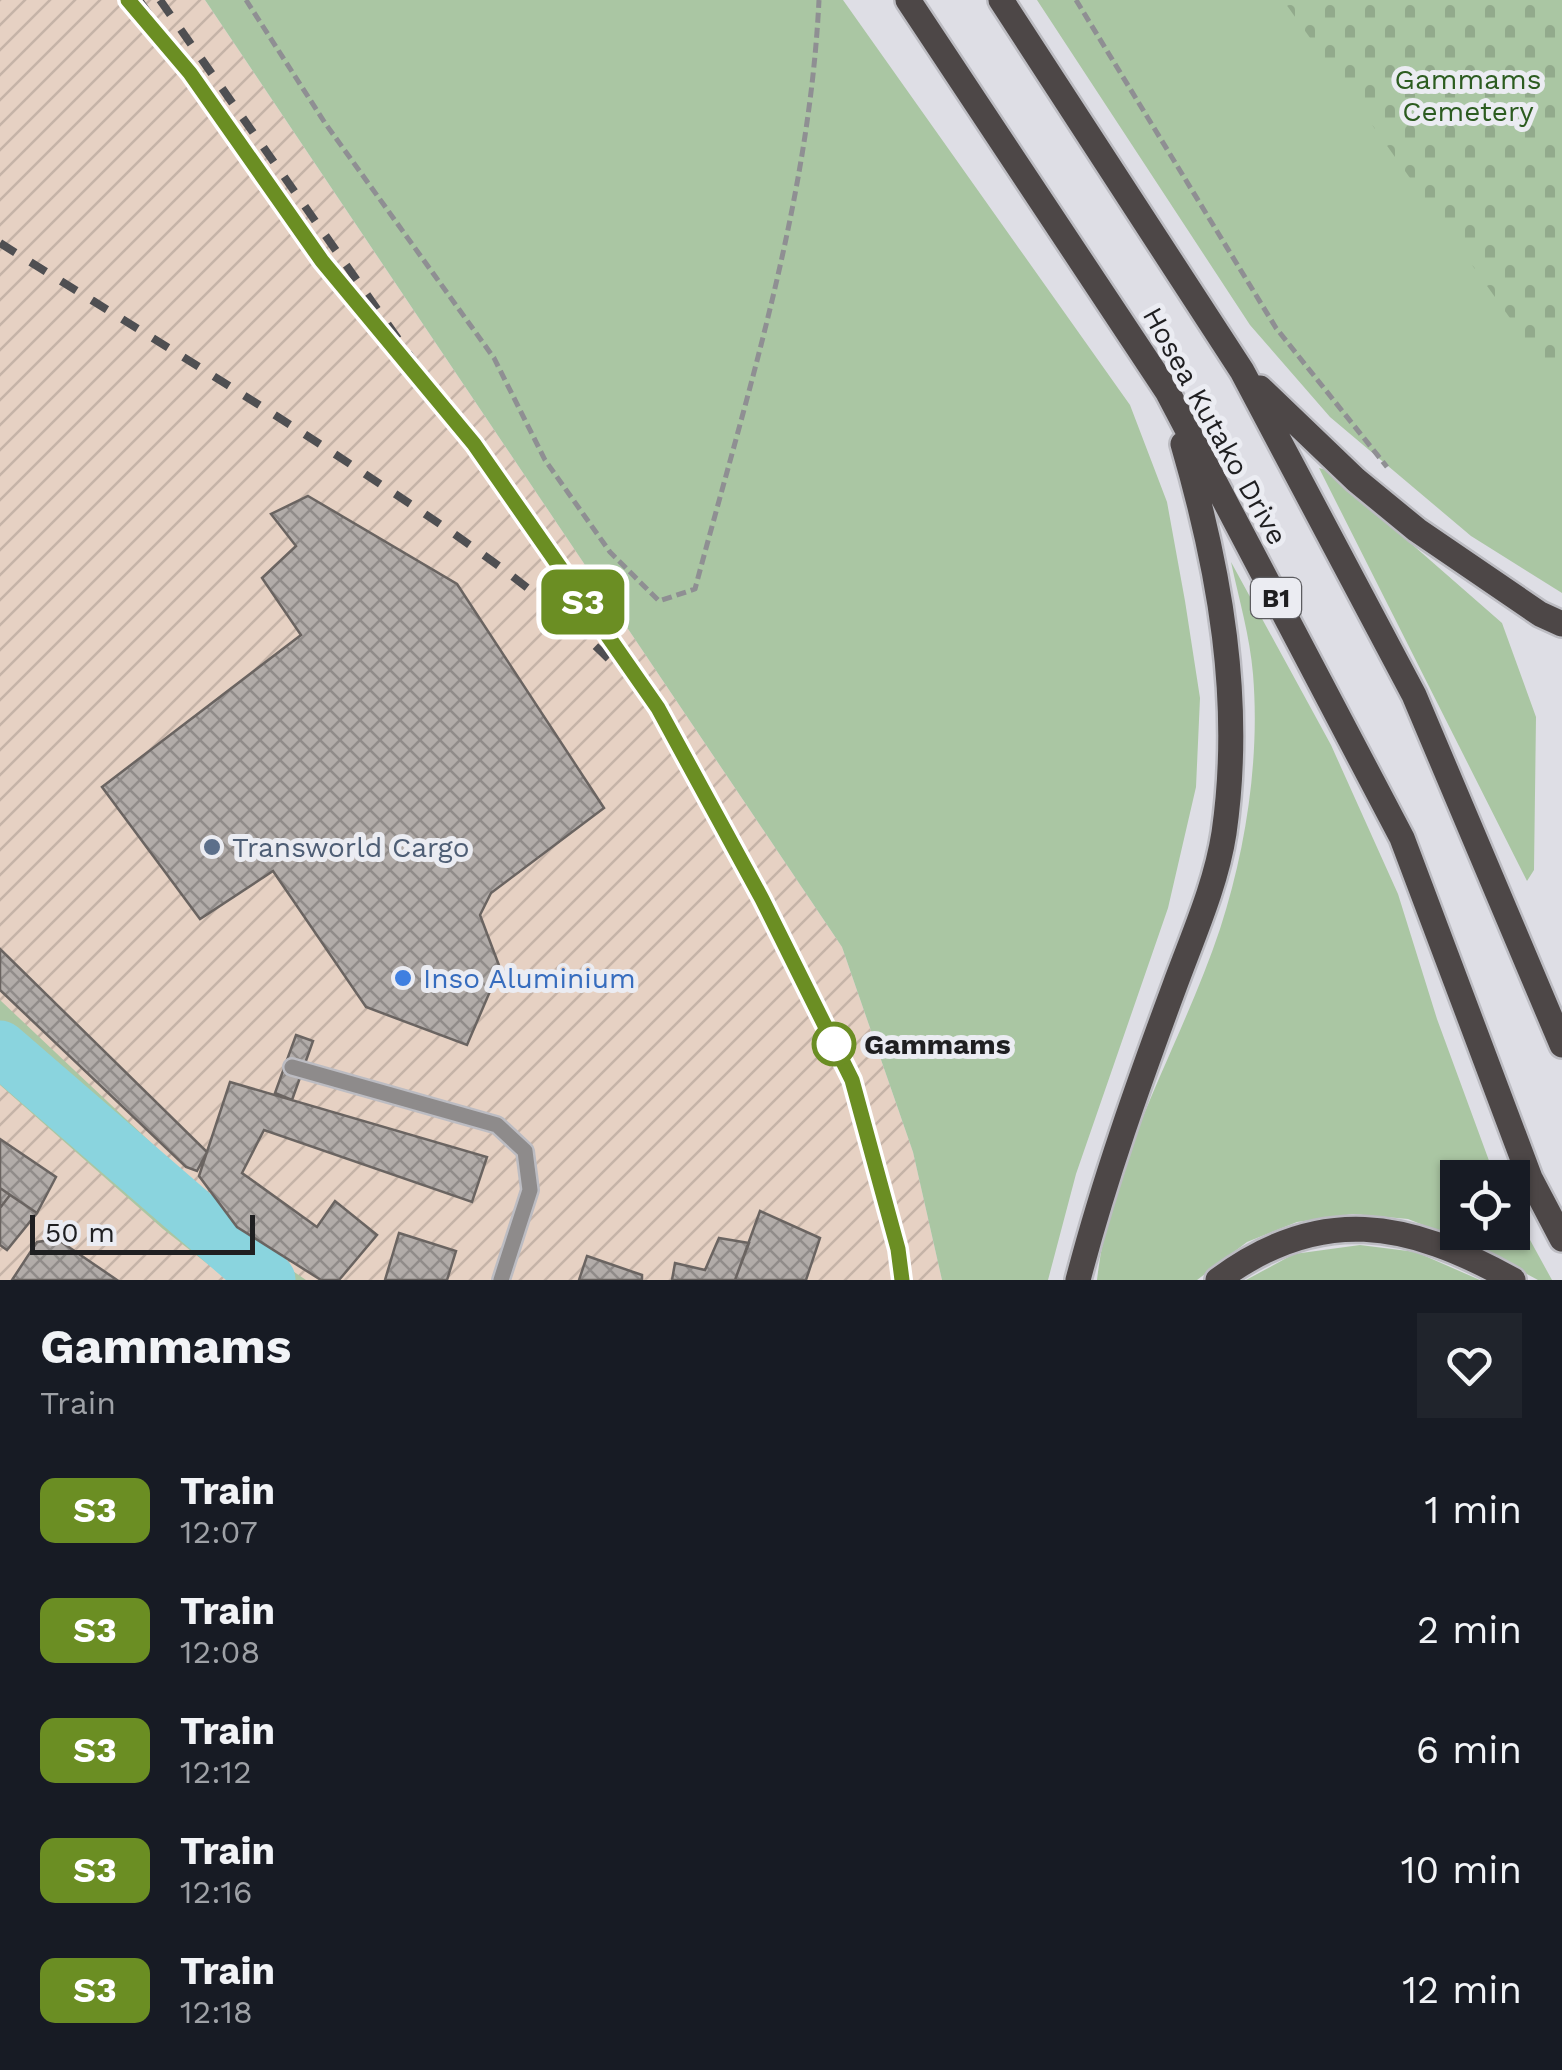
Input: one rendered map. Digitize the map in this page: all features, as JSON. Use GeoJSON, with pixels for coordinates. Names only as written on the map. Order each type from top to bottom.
{"type":"FeatureCollection","features":[{"type":"Feature","properties":{"kind":"main road","name":"Hosea Kutako Drive"},"geometry":{"type":"LineString","coordinates":[[908,0],[1167,390],[1402,838],[1530,1178],[1562,1239]]}},
{"type":"Feature","properties":{"kind":"main road","name":"Hosea Kutako Drive"},"geometry":{"type":"LineString","coordinates":[[1001,0],[1242,371],[1414,696],[1562,1045]]}},
{"type":"Feature","properties":{"kind":"main road"},"geometry":{"type":"LineString","coordinates":[[1242,371],[1356,480],[1417,530],[1540,614],[1562,624]]}},
{"type":"Feature","properties":{"kind":"main road"},"geometry":{"type":"LineString","coordinates":[[1078,1280],[1102,1188],[1202,915],[1224,835],[1232,733],[1217,571],[1167,390]]}},
{"type":"Feature","properties":{"kind":"main road"},"geometry":{"type":"LineString","coordinates":[[1218,1280],[1250,1257],[1297,1236],[1340,1226],[1397,1232],[1450,1246],[1513,1280]]}},
{"type":"Feature","properties":{"kind":"lane"},"geometry":{"type":"LineString","coordinates":[[292,1067],[497,1126],[526,1151],[530,1190],[501,1280]]}},
{"type":"Feature","properties":{"kind":"path"},"geometry":{"type":"LineString","coordinates":[[246,0],[325,123],[494,358],[545,460],[610,552],[659,601],[695,589],[789,243],[815,84],[819,0]]}},
{"type":"Feature","properties":{"kind":"path"},"geometry":{"type":"LineString","coordinates":[[1076,0],[1276,328],[1393,475]]}},
{"type":"Feature","properties":{"kind":"shaded area"},"geometry":{"type":"Polygon","coordinates":[[[0,0],[205,0],[842,947],[913,1152],[942,1280],[0,1280],[0,0]]]}},
{"type":"Feature","properties":{"kind":"green space"},"geometry":{"type":"Polygon","coordinates":[[[205,0],[843,0],[1130,405],[1167,502],[1185,601],[1200,698],[1196,787],[1168,908],[1076,1174],[1048,1280],[942,1280],[913,1152],[842,947],[205,0]]]}},
{"type":"Feature","properties":{"kind":"green space"},"geometry":{"type":"Polygon","coordinates":[[[1037,0],[1303,0],[1562,372],[1562,593],[1471,536],[1330,417],[1250,325],[1037,0]]]}},
{"type":"Feature","properties":{"kind":"green space","name":"Gammams Cemetery"},"geometry":{"type":"Polygon","coordinates":[[[1283,0],[1562,0],[1562,391],[1283,0]]]}},
{"type":"Feature","properties":{"kind":"green space"},"geometry":{"type":"Polygon","coordinates":[[[1319,468],[1327,470],[1502,623],[1536,717],[1534,870],[1527,881],[1319,468]]]}},
{"type":"Feature","properties":{"kind":"green space"},"geometry":{"type":"Polygon","coordinates":[[[1231,562],[1331,745],[1398,894],[1437,1019],[1489,1160],[1440,1160],[1440,1232],[1408,1219],[1353,1214],[1297,1222],[1247,1242],[1197,1280],[1097,1280],[1117,1189],[1204,973],[1237,867],[1249,803],[1254,738],[1249,646],[1231,562]]]}},
{"type":"Feature","properties":{"kind":"green space"},"geometry":{"type":"Polygon","coordinates":[[[0,1000],[199,1188],[235,1232],[306,1280],[228,1280],[163,1229],[0,1085],[0,1000]]]}},
{"type":"Feature","properties":{"kind":"green space"},"geometry":{"type":"Polygon","coordinates":[[[1530,1240],[1552,1280],[1538,1280],[1481,1250],[1530,1250],[1530,1240]]]}},
{"type":"Feature","properties":{"kind":"green space"},"geometry":{"type":"Polygon","coordinates":[[[1360,1245],[1416,1252],[1480,1280],[1246,1280],[1294,1254],[1360,1245]]]}},
{"type":"Feature","properties":{"kind":"building"},"geometry":{"type":"Polygon","coordinates":[[[308,496],[457,584],[604,808],[491,893],[480,915],[500,968],[467,1045],[366,1007],[273,871],[200,919],[102,787],[301,635],[262,578],[296,546],[271,514],[308,496]]]}},
{"type":"Feature","properties":{"kind":"building"},"geometry":{"type":"Polygon","coordinates":[[[0,949],[207,1152],[197,1171],[186,1167],[0,990],[0,949]]]}},
{"type":"Feature","properties":{"kind":"building"},"geometry":{"type":"Polygon","coordinates":[[[296,1035],[313,1041],[292,1100],[275,1093],[296,1035]]]}},
{"type":"Feature","properties":{"kind":"building"},"geometry":{"type":"Polygon","coordinates":[[[230,1082],[487,1157],[472,1202],[264,1130],[242,1173],[317,1227],[335,1201],[377,1235],[339,1280],[321,1280],[237,1227],[199,1176],[230,1082]]]}},
{"type":"Feature","properties":{"kind":"building"},"geometry":{"type":"Polygon","coordinates":[[[0,1139],[56,1177],[37,1213],[0,1188],[0,1139]]]}},
{"type":"Feature","properties":{"kind":"building"},"geometry":{"type":"Polygon","coordinates":[[[0,1188],[10,1195],[0,1208],[0,1188]]]}},
{"type":"Feature","properties":{"kind":"building"},"geometry":{"type":"Polygon","coordinates":[[[10,1195],[37,1213],[7,1250],[0,1245],[0,1208],[10,1195]]]}},
{"type":"Feature","properties":{"kind":"building"},"geometry":{"type":"Polygon","coordinates":[[[760,1211],[820,1238],[806,1280],[735,1280],[760,1211]]]}},
{"type":"Feature","properties":{"kind":"building"},"geometry":{"type":"Polygon","coordinates":[[[399,1233],[456,1251],[447,1280],[385,1280],[399,1233]]]}},
{"type":"Feature","properties":{"kind":"building"},"geometry":{"type":"Polygon","coordinates":[[[719,1238],[749,1243],[735,1280],[672,1280],[675,1263],[705,1270],[719,1238]]]}},
{"type":"Feature","properties":{"kind":"building"},"geometry":{"type":"Polygon","coordinates":[[[57,1239],[117,1280],[12,1280],[37,1242],[57,1239]]]}},
{"type":"Feature","properties":{"kind":"building"},"geometry":{"type":"Polygon","coordinates":[[[587,1256],[642,1275],[642,1280],[579,1280],[587,1256]]]}},
{"type":"Feature","properties":{"kind":"waterway"},"geometry":{"type":"LineString","coordinates":[[0,1048],[268,1280]]}},
{"type":"Feature","properties":{"kind":"railway"},"geometry":{"type":"LineString","coordinates":[[139,0],[322,261],[368,317]]}},
{"type":"Feature","properties":{"kind":"railway"},"geometry":{"type":"LineString","coordinates":[[160,0],[658,709],[762,899],[852,1080],[898,1249],[902,1280]]}},
{"type":"Feature","properties":{"kind":"railway"},"geometry":{"type":"LineString","coordinates":[[0,243],[277,416],[433,520],[528,588],[616,666]]}},
{"type":"Feature","properties":{"kind":"train","name":"S3"},"geometry":{"type":"LineString","coordinates":[[128,0],[190,73],[322,261],[474,444],[658,708],[762,899],[852,1080],[898,1249],[902,1280]]}},
{"type":"Feature","properties":{"kind":"place","name":"Transworld Cargo"},"geometry":{"type":"Point","coordinates":[212,847]}},
{"type":"Feature","properties":{"kind":"place","name":"Inso Aluminium"},"geometry":{"type":"Point","coordinates":[403,978]}},
{"type":"Feature","properties":{"kind":"place","name":"Gammams"},"geometry":{"type":"Point","coordinates":[834,1044]}}]}
